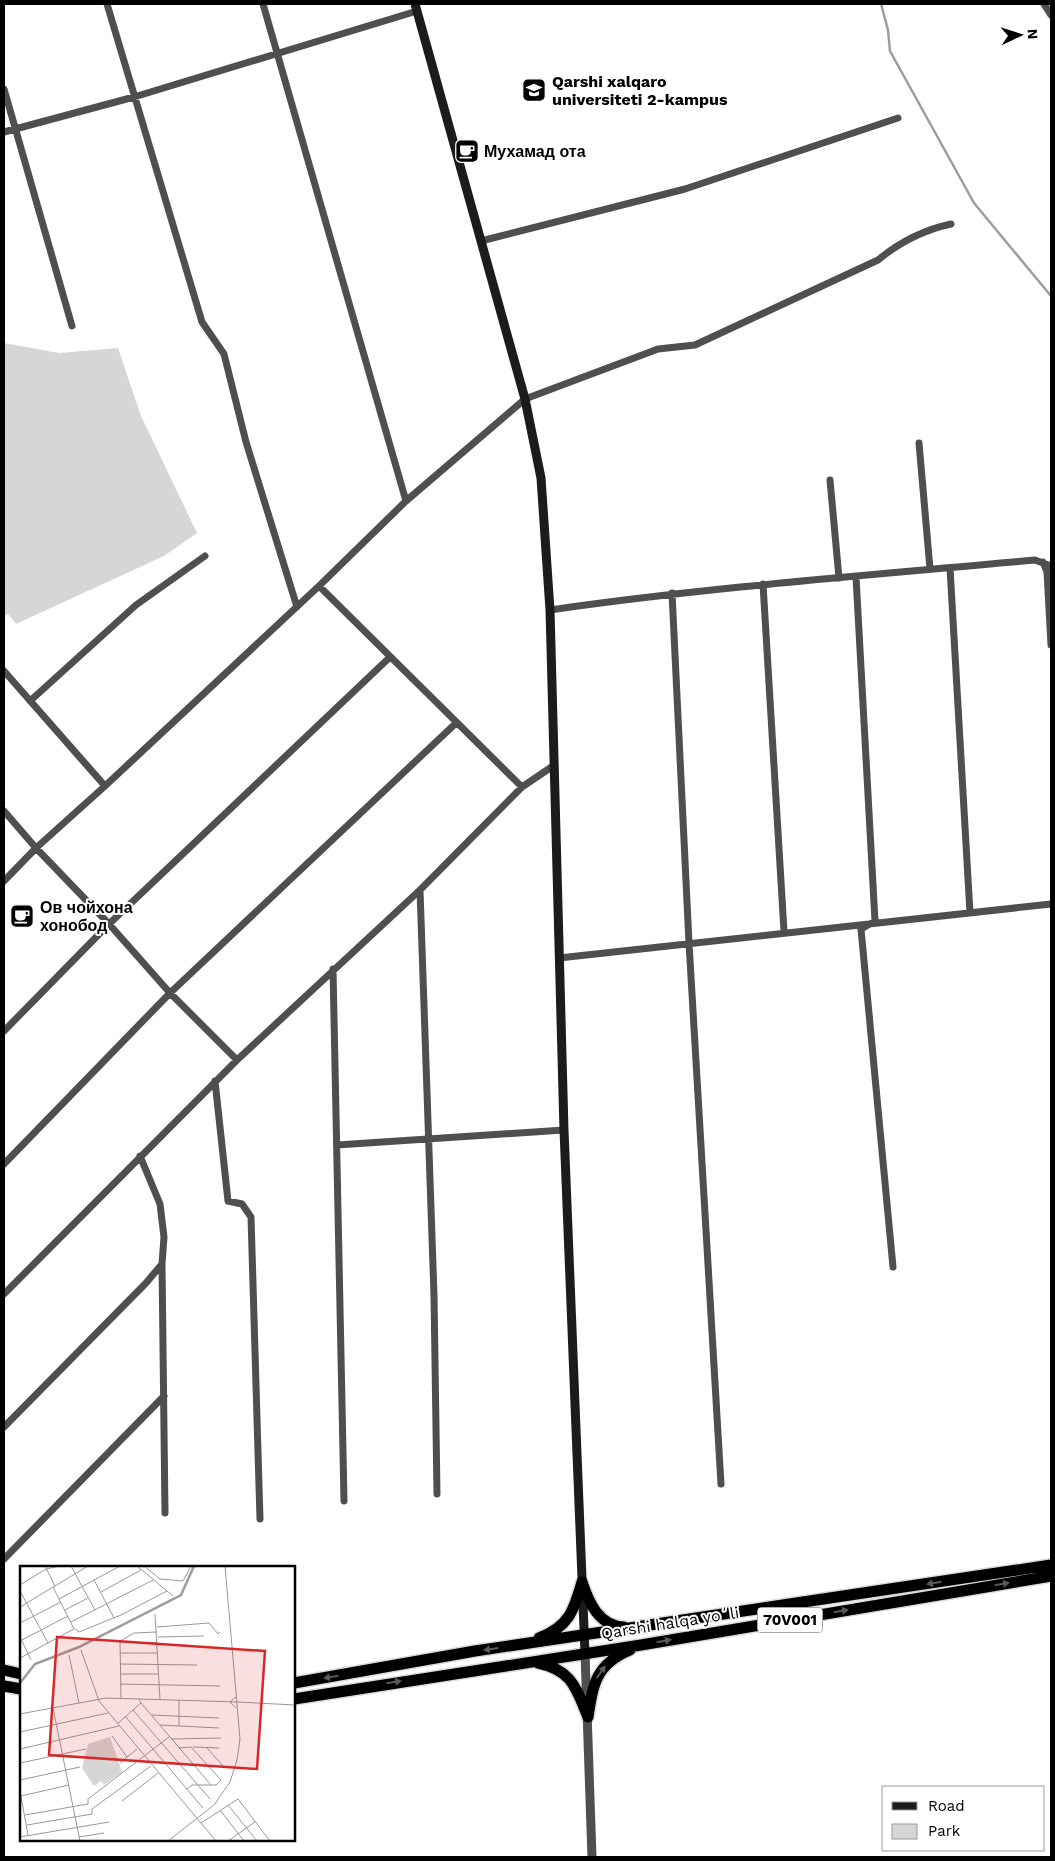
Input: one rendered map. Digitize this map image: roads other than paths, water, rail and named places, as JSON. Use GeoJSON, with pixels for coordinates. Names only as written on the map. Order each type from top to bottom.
{"type":"FeatureCollection","features":[{"type":"Feature","properties":{"kind":"highway","name":"Qarshi halqa yoʻli"},"geometry":{"type":"LineString","coordinates":[[295,1683],[517,1645],[1051,1565]]}},
{"type":"Feature","properties":{"kind":"highway","name":"Qarshi halqa yoʻli"},"geometry":{"type":"LineString","coordinates":[[295,1699],[641,1645],[1051,1576]]}},
{"type":"Feature","properties":{"kind":"highway"},"geometry":{"type":"LineString","coordinates":[[582,1582],[588,1599],[595,1611],[604,1620],[615,1626],[643,1627]]}},
{"type":"Feature","properties":{"kind":"highway"},"geometry":{"type":"LineString","coordinates":[[517,1645],[542,1637],[561,1628],[574,1610],[582,1582]]}},
{"type":"Feature","properties":{"kind":"highway"},"geometry":{"type":"LineString","coordinates":[[588,1717],[593,1684],[607,1664],[624,1652],[641,1645]]}},
{"type":"Feature","properties":{"kind":"highway"},"geometry":{"type":"LineString","coordinates":[[529,1661],[554,1666],[569,1677],[588,1717]]}},
{"type":"Feature","properties":{"kind":"highway"},"geometry":{"type":"LineString","coordinates":[[4,1670],[20,1674]]}},
{"type":"Feature","properties":{"kind":"highway"},"geometry":{"type":"LineString","coordinates":[[4,1686],[20,1689]]}},
{"type":"Feature","properties":{"kind":"main road"},"geometry":{"type":"LineString","coordinates":[[416,8],[525,398],[541,478],[550,610],[564,1130],[584,1653]]}},
{"type":"Feature","properties":{"kind":"street"},"geometry":{"type":"LineString","coordinates":[[107,4],[202,322],[224,354],[246,442],[297,607]]}},
{"type":"Feature","properties":{"kind":"street"},"geometry":{"type":"LineString","coordinates":[[263,4],[406,501]]}},
{"type":"Feature","properties":{"kind":"street"},"geometry":{"type":"LineString","coordinates":[[1044,4],[1051,16]]}},
{"type":"Feature","properties":{"kind":"street"},"geometry":{"type":"LineString","coordinates":[[4,132],[277,54],[416,8]]}},
{"type":"Feature","properties":{"kind":"street"},"geometry":{"type":"LineString","coordinates":[[4,90],[72,326]]}},
{"type":"Feature","properties":{"kind":"street"},"geometry":{"type":"LineString","coordinates":[[481,241],[684,189],[898,118]]}},
{"type":"Feature","properties":{"kind":"street"},"geometry":{"type":"LineString","coordinates":[[4,881],[36,848],[297,607],[406,501],[525,398],[658,349],[695,345],[878,260],[898,244],[928,229],[951,224]]}},
{"type":"Feature","properties":{"kind":"street"},"geometry":{"type":"LineString","coordinates":[[919,443],[930,569]]}},
{"type":"Feature","properties":{"kind":"street"},"geometry":{"type":"LineString","coordinates":[[830,480],[839,578]]}},
{"type":"Feature","properties":{"kind":"street"},"geometry":{"type":"LineString","coordinates":[[30,701],[136,605],[205,556]]}},
{"type":"Feature","properties":{"kind":"street"},"geometry":{"type":"LineString","coordinates":[[550,610],[672,593],[930,569],[1035,560],[1051,566]]}},
{"type":"Feature","properties":{"kind":"street"},"geometry":{"type":"LineString","coordinates":[[1043,562],[1047,572],[1051,644]]}},
{"type":"Feature","properties":{"kind":"street"},"geometry":{"type":"LineString","coordinates":[[950,568],[970,913]]}},
{"type":"Feature","properties":{"kind":"street"},"geometry":{"type":"LineString","coordinates":[[856,577],[874,922]]}},
{"type":"Feature","properties":{"kind":"street"},"geometry":{"type":"LineString","coordinates":[[763,584],[784,932]]}},
{"type":"Feature","properties":{"kind":"street"},"geometry":{"type":"LineString","coordinates":[[319,586],[455,724],[522,787]]}},
{"type":"Feature","properties":{"kind":"street"},"geometry":{"type":"LineString","coordinates":[[672,593],[689,943],[721,1484]]}},
{"type":"Feature","properties":{"kind":"street"},"geometry":{"type":"LineString","coordinates":[[4,1031],[109,924],[389,658]]}},
{"type":"Feature","properties":{"kind":"street"},"geometry":{"type":"LineString","coordinates":[[4,671],[105,786]]}},
{"type":"Feature","properties":{"kind":"street"},"geometry":{"type":"LineString","coordinates":[[4,1164],[170,993],[455,724]]}},
{"type":"Feature","properties":{"kind":"street"},"geometry":{"type":"LineString","coordinates":[[4,1294],[236,1060],[420,890],[522,787],[553,766]]}},
{"type":"Feature","properties":{"kind":"street"},"geometry":{"type":"LineString","coordinates":[[4,811],[170,993],[236,1060]]}},
{"type":"Feature","properties":{"kind":"street"},"geometry":{"type":"LineString","coordinates":[[420,890],[430,1138],[437,1494]]}},
{"type":"Feature","properties":{"kind":"street"},"geometry":{"type":"LineString","coordinates":[[559,958],[1051,904]]}},
{"type":"Feature","properties":{"kind":"street"},"geometry":{"type":"LineString","coordinates":[[874,922],[861,929],[893,1267]]}},
{"type":"Feature","properties":{"kind":"street"},"geometry":{"type":"LineString","coordinates":[[333,969],[344,1501]]}},
{"type":"Feature","properties":{"kind":"street"},"geometry":{"type":"LineString","coordinates":[[215,1081],[228,1201],[242,1204],[251,1217],[260,1519]]}},
{"type":"Feature","properties":{"kind":"street"},"geometry":{"type":"LineString","coordinates":[[337,1145],[564,1130]]}},
{"type":"Feature","properties":{"kind":"street"},"geometry":{"type":"LineString","coordinates":[[140,1156],[160,1204],[164,1237],[162,1264],[165,1513]]}},
{"type":"Feature","properties":{"kind":"street"},"geometry":{"type":"LineString","coordinates":[[4,1427],[146,1283],[162,1264]]}},
{"type":"Feature","properties":{"kind":"street"},"geometry":{"type":"LineString","coordinates":[[4,1559],[164,1396]]}},
{"type":"Feature","properties":{"kind":"street"},"geometry":{"type":"LineString","coordinates":[[584,1653],[592,1857]]}},
{"type":"Feature","properties":{"kind":"waterway"},"geometry":{"type":"LineString","coordinates":[[881,4],[888,30],[890,51],[974,203],[1051,296]]}},
{"type":"Feature","properties":{"kind":"place","name":"Qarshi xalqaro universiteti 2-kampus"},"geometry":{"type":"Point","coordinates":[534,90]}},
{"type":"Feature","properties":{"kind":"place","name":"Мухамад ота"},"geometry":{"type":"Point","coordinates":[467,151]}},
{"type":"Feature","properties":{"kind":"place","name":"Ов чойхона хонобод"},"geometry":{"type":"Point","coordinates":[22,916]}}]}
